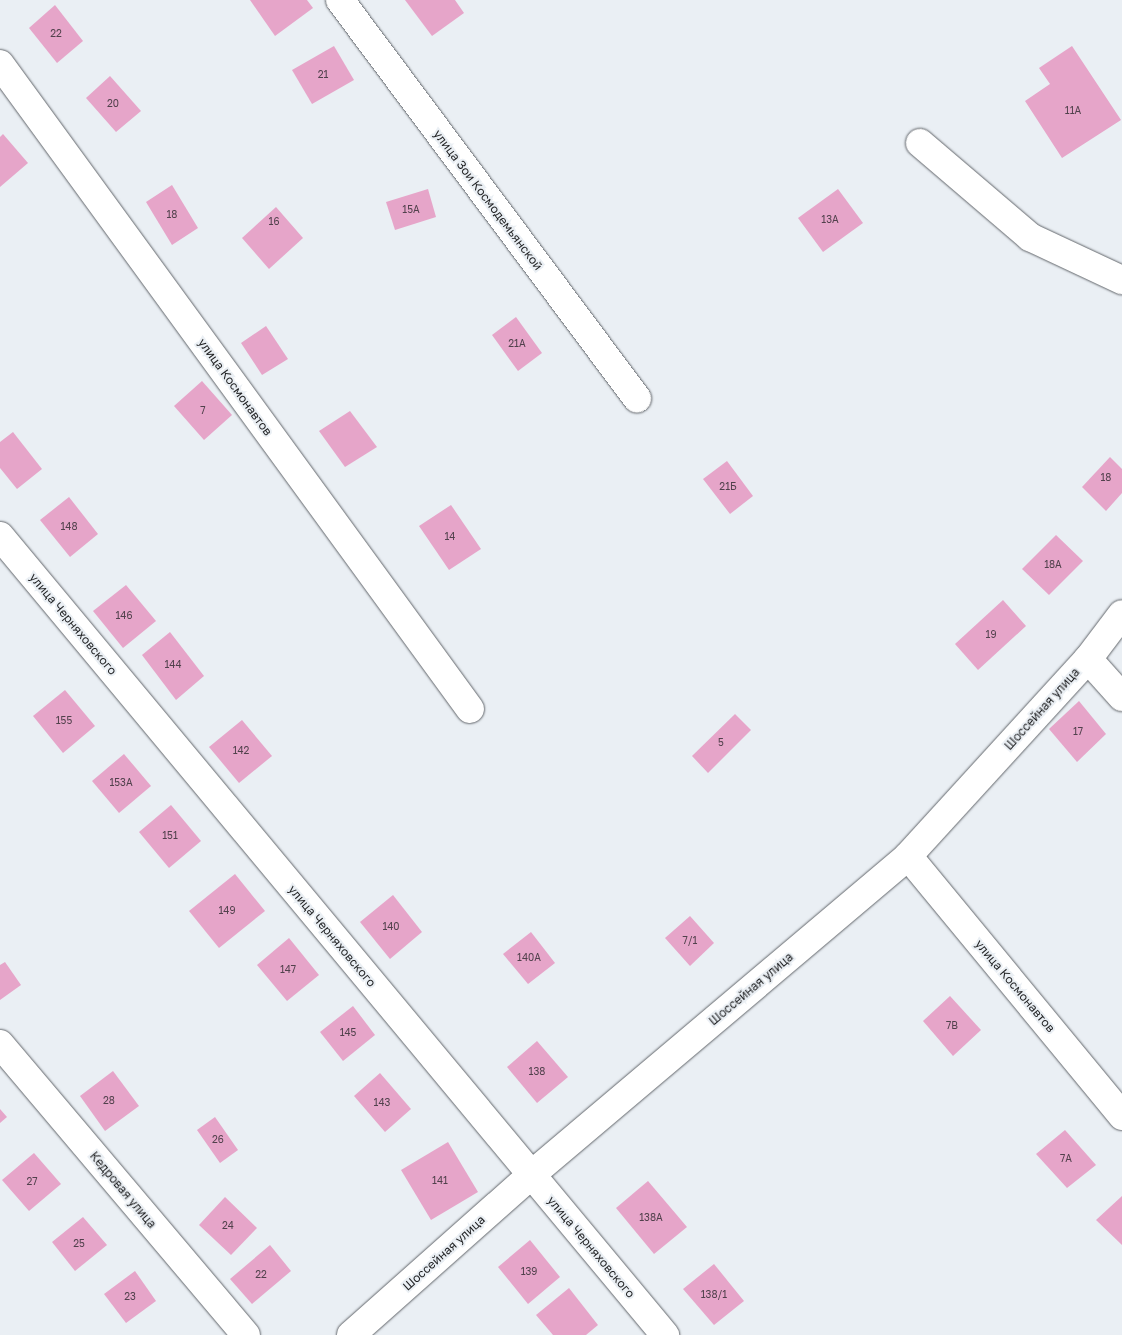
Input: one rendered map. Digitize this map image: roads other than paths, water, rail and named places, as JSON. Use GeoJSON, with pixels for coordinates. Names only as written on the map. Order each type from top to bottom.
{"type":"FeatureCollection","features":[{"type":"Feature","properties":{"kind":"street","name":"улица Зои Космодемьянской"},"geometry":{"type":"LineString","coordinates":[[340,0],[637,399]]}},
{"type":"Feature","properties":{"kind":"street","name":"улица Космонавтов"},"geometry":{"type":"LineString","coordinates":[[0,64],[470,709]]}},
{"type":"Feature","properties":{"kind":"street"},"geometry":{"type":"LineString","coordinates":[[920,143],[1030,237],[1122,280]]}},
{"type":"Feature","properties":{"kind":"street","name":"улица Черняховского"},"geometry":{"type":"LineString","coordinates":[[0,536],[664,1335]]}},
{"type":"Feature","properties":{"kind":"street","name":"Шоссейная улица"},"geometry":{"type":"LineString","coordinates":[[351,1335],[531,1175],[908,856],[1088,659],[1122,614]]}},
{"type":"Feature","properties":{"kind":"street"},"geometry":{"type":"LineString","coordinates":[[1088,659],[1122,697]]}},
{"type":"Feature","properties":{"kind":"street","name":"улица Космонавтов"},"geometry":{"type":"LineString","coordinates":[[908,856],[1122,1116]]}},
{"type":"Feature","properties":{"kind":"street","name":"Кедровая улица"},"geometry":{"type":"LineString","coordinates":[[0,1044],[246,1335]]}}]}
